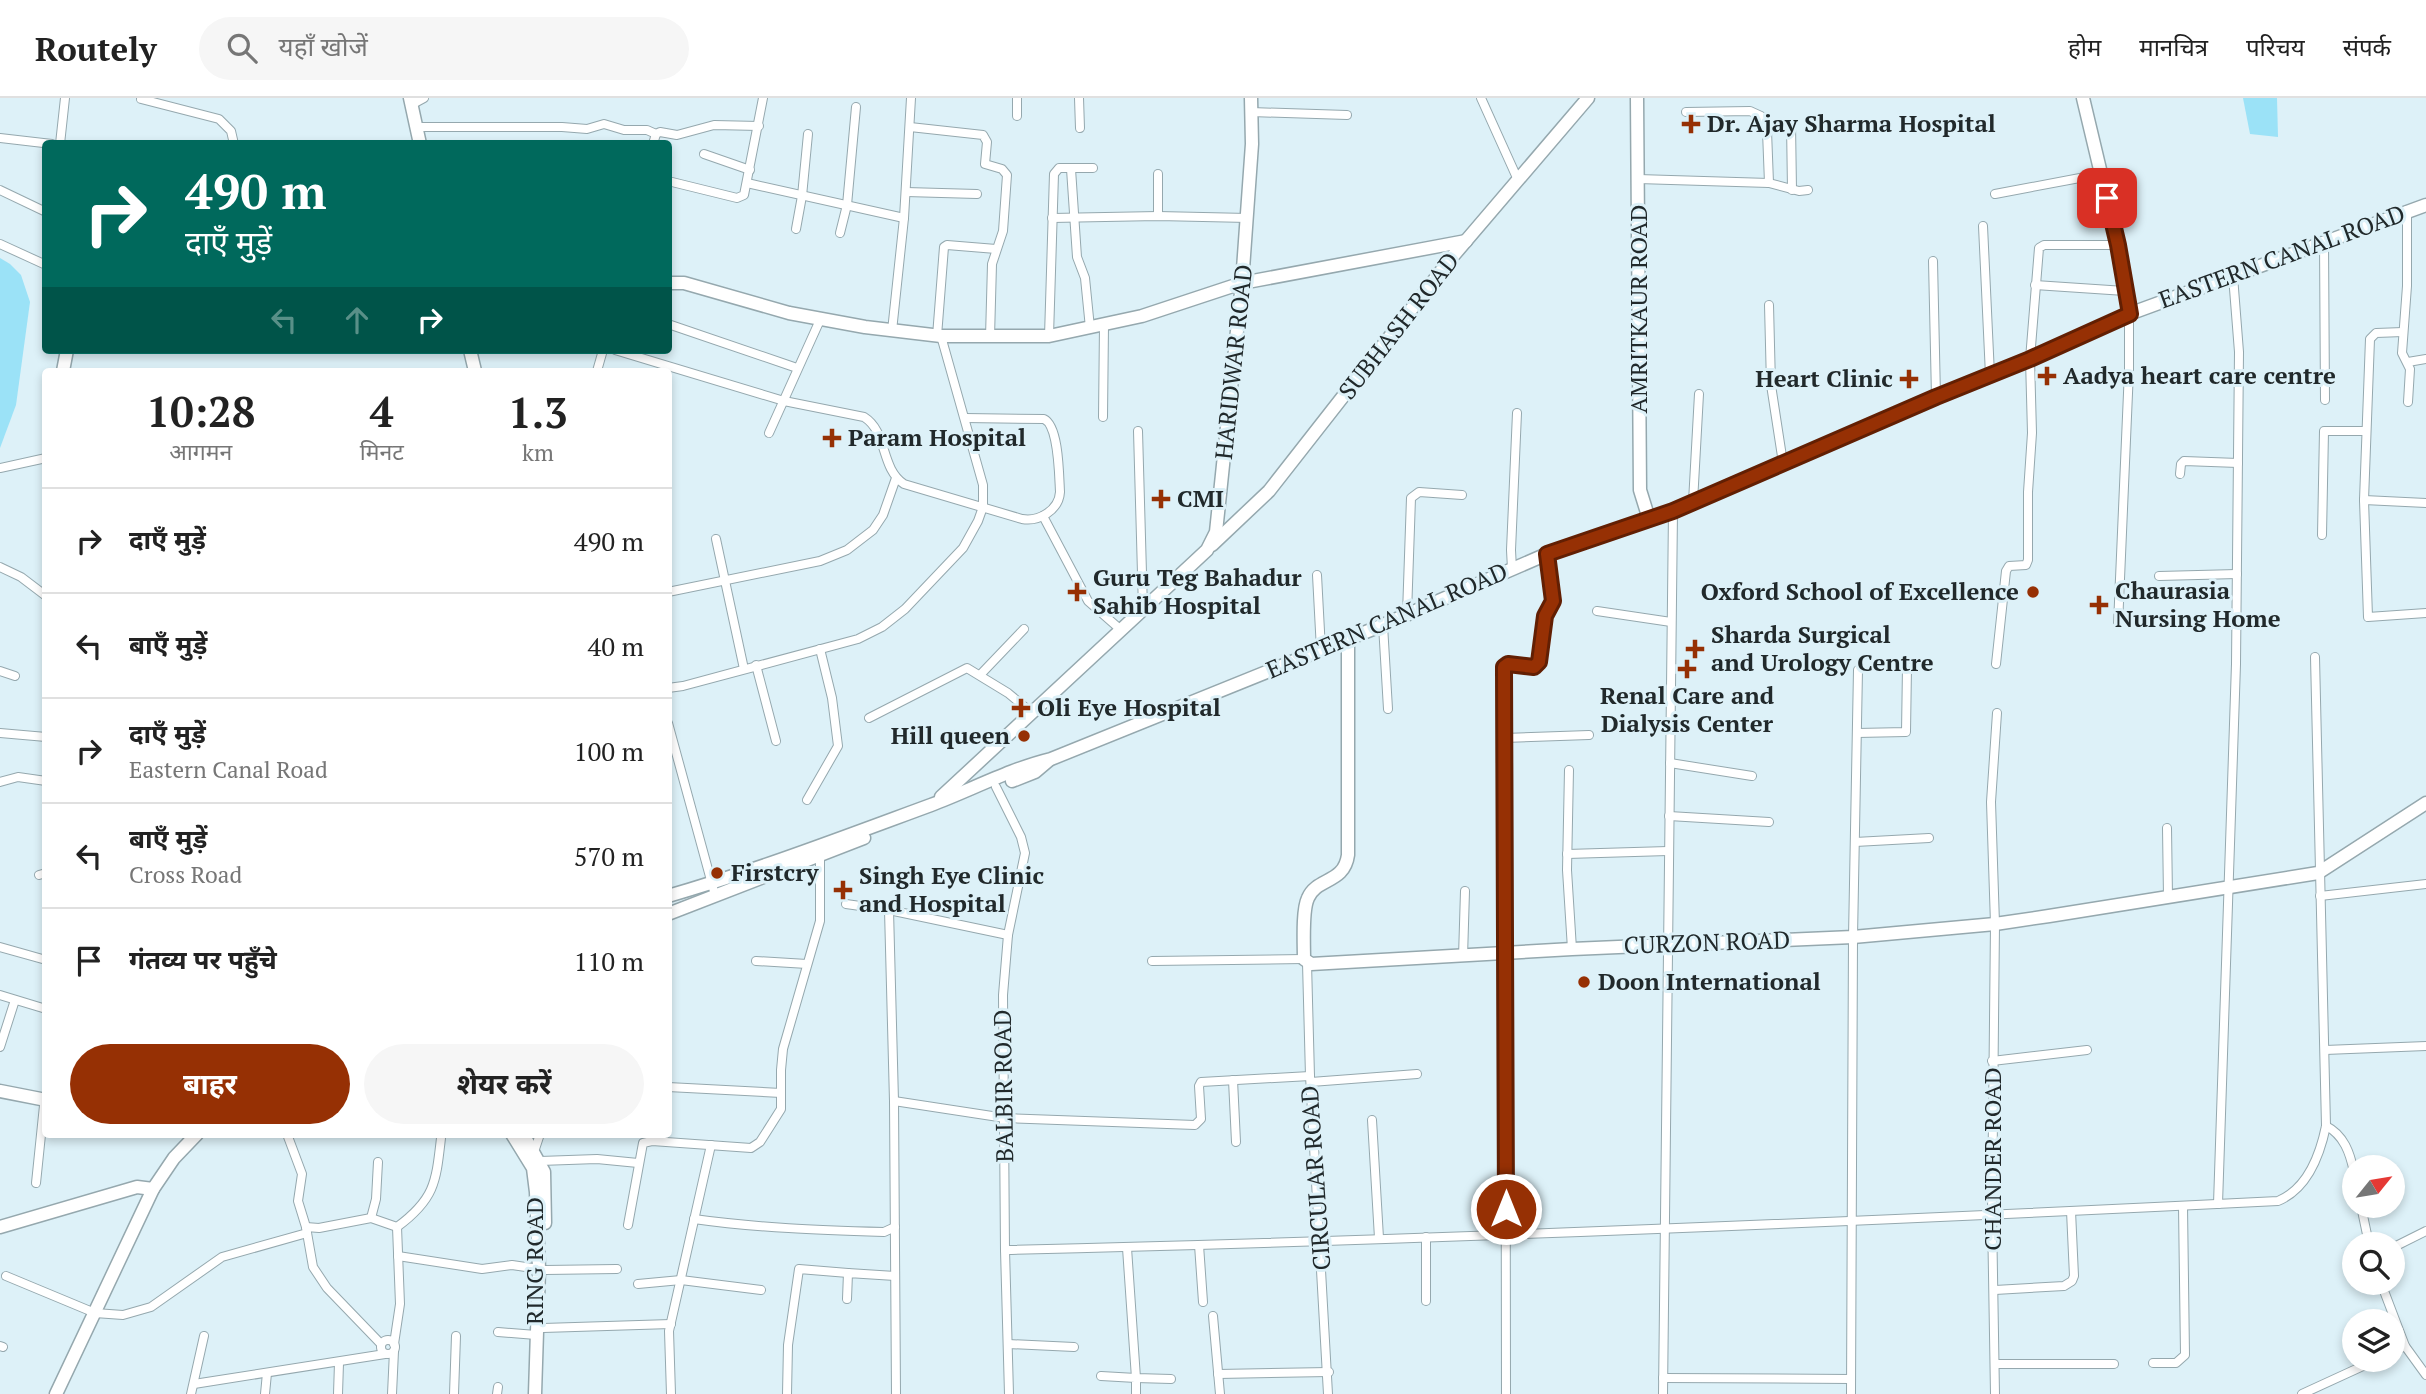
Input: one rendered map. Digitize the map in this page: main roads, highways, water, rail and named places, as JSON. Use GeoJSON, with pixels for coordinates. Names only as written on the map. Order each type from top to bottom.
{"type":"FeatureCollection","features":[{"type":"Feature","properties":{"kind":"place","name":"Dr. Ajay Sharma Hospital"},"geometry":{"type":"Point","coordinates":[1691,124]}},
{"type":"Feature","properties":{"kind":"place","name":"Aadya heart care centre"},"geometry":{"type":"Point","coordinates":[2047,376]}},
{"type":"Feature","properties":{"kind":"place","name":"Heart Clinic"},"geometry":{"type":"Point","coordinates":[1909,379]}},
{"type":"Feature","properties":{"kind":"place","name":"Param Hospital"},"geometry":{"type":"Point","coordinates":[832,438]}},
{"type":"Feature","properties":{"kind":"place","name":"CMI"},"geometry":{"type":"Point","coordinates":[1161,499]}},
{"type":"Feature","properties":{"kind":"place","name":"Guru Teg Bahadur Sahib Hospital"},"geometry":{"type":"Point","coordinates":[1077,592]}},
{"type":"Feature","properties":{"kind":"place","name":"Oxford School of Excellence"},"geometry":{"type":"Point","coordinates":[2033,592]}},
{"type":"Feature","properties":{"kind":"place","name":"Chaurasia Nursing Home"},"geometry":{"type":"Point","coordinates":[2099,605]}},
{"type":"Feature","properties":{"kind":"place","name":"Sharda Surgical and Urology Centre"},"geometry":{"type":"Point","coordinates":[1695,649]}},
{"type":"Feature","properties":{"kind":"place","name":"Renal Care and Dialysis Center"},"geometry":{"type":"Point","coordinates":[1687,669]}},
{"type":"Feature","properties":{"kind":"place","name":"Oli Eye Hospital"},"geometry":{"type":"Point","coordinates":[1021,708]}},
{"type":"Feature","properties":{"kind":"place","name":"Hill queen"},"geometry":{"type":"Point","coordinates":[1024,736]}},
{"type":"Feature","properties":{"kind":"place","name":"Firstcry"},"geometry":{"type":"Point","coordinates":[717,873]}},
{"type":"Feature","properties":{"kind":"place","name":"Singh Eye Clinic and Hospital"},"geometry":{"type":"Point","coordinates":[843,890]}},
{"type":"Feature","properties":{"kind":"place","name":"Doon International"},"geometry":{"type":"Point","coordinates":[1584,982]}}]}
